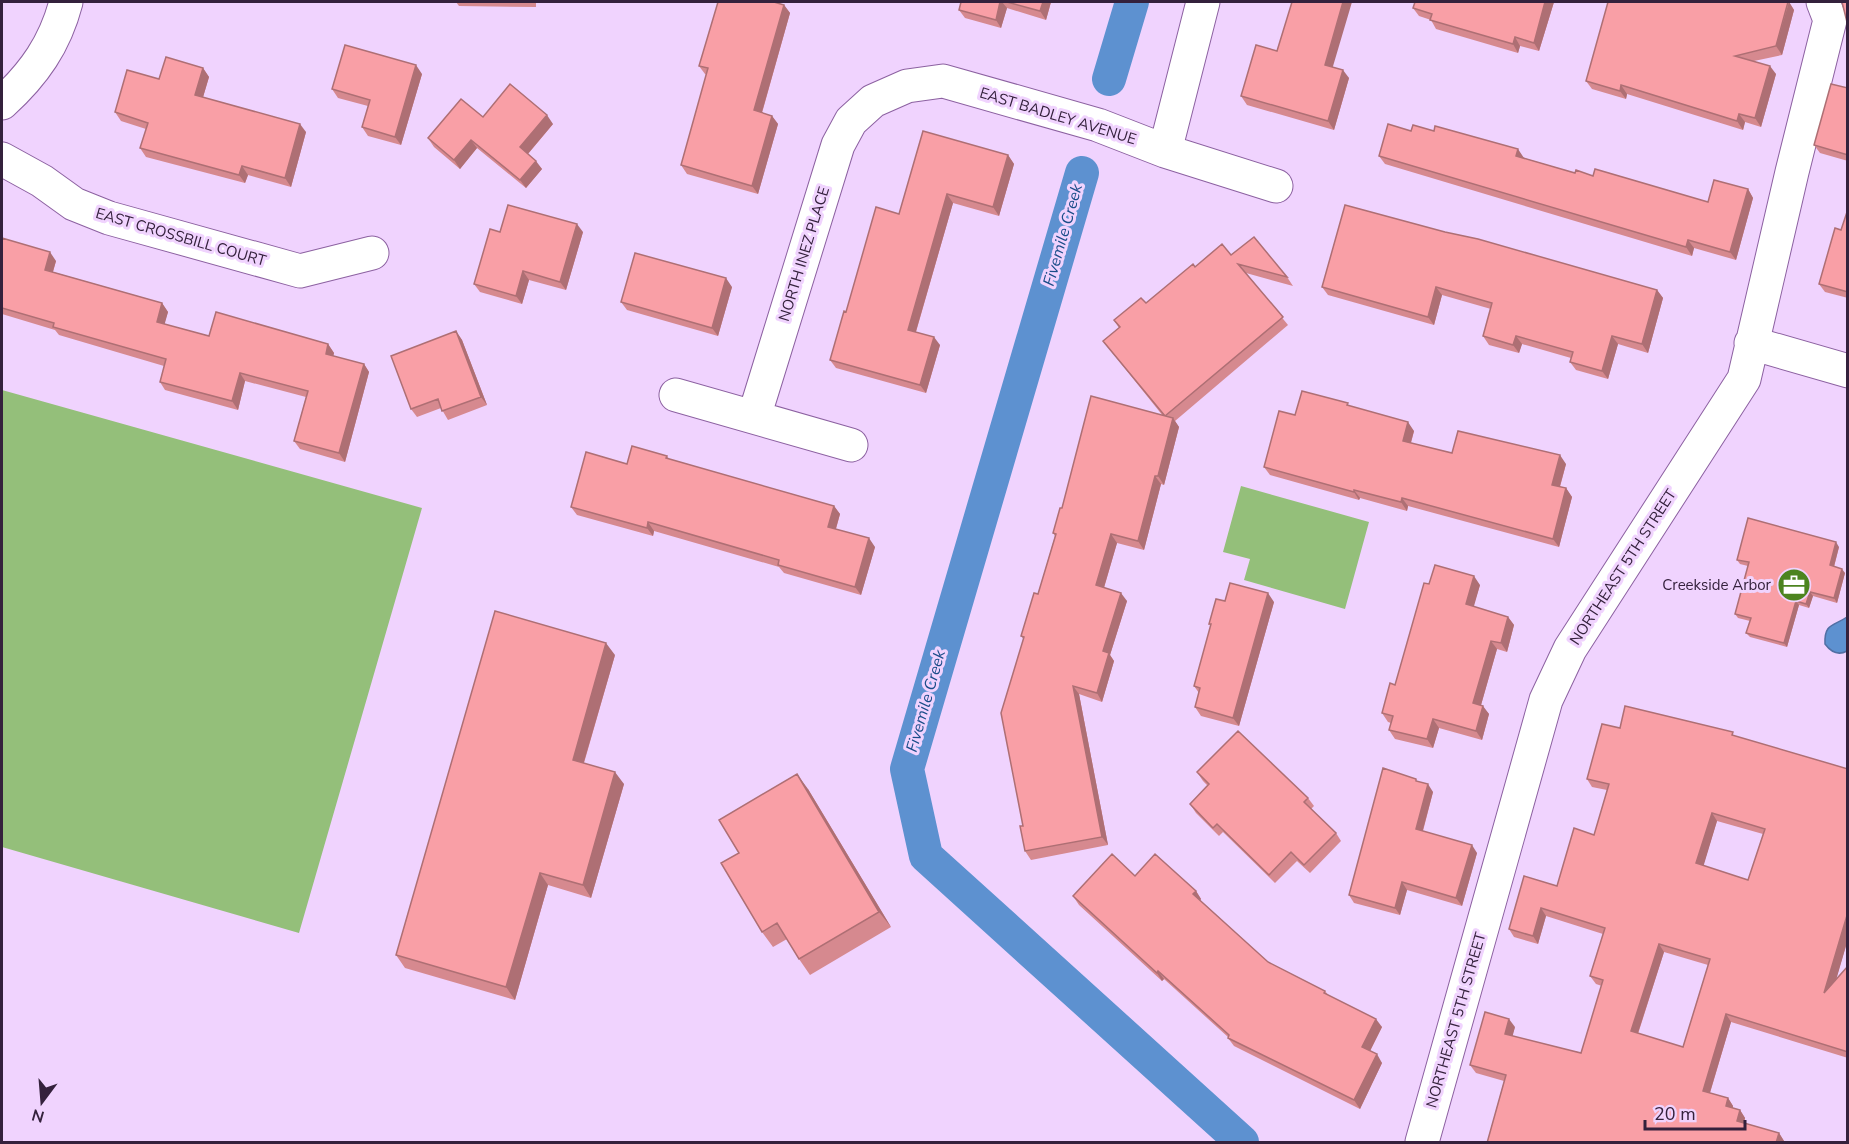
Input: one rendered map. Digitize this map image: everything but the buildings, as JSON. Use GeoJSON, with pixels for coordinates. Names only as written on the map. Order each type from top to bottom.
{"type":"FeatureCollection","features":[{"type":"Feature","properties":{"kind":"street"},"geometry":{"type":"LineString","coordinates":[[2,104],[22,85],[45,55],[61,21],[66,2]]}},
{"type":"Feature","properties":{"kind":"street"},"geometry":{"type":"LineString","coordinates":[[1165,151],[1203,2]]}},
{"type":"Feature","properties":{"kind":"street","name":"NORTHEAST 5TH STREET"},"geometry":{"type":"LineString","coordinates":[[1422,1143],[1546,699],[1570,649],[1744,379],[1830,20],[1823,2]]}},
{"type":"Feature","properties":{"kind":"street","name":"EAST BADLEY AVENUE"},"geometry":{"type":"LineString","coordinates":[[873,101],[907,87],[943,81],[1098,125],[1165,151],[1276,186]]}},
{"type":"Feature","properties":{"kind":"street","name":"NORTH INEZ PLACE"},"geometry":{"type":"LineString","coordinates":[[754,417],[838,145],[851,122],[873,101]]}},
{"type":"Feature","properties":{"kind":"street","name":"EAST CROSSBILL COURT"},"geometry":{"type":"LineString","coordinates":[[2,159],[74,204],[109,218],[300,271],[372,253]]}},
{"type":"Feature","properties":{"kind":"street"},"geometry":{"type":"LineString","coordinates":[[1751,343],[1848,371]]}},
{"type":"Feature","properties":{"kind":"street"},"geometry":{"type":"LineString","coordinates":[[676,395],[851,445]]}},
{"type":"Feature","properties":{"kind":"green space"},"geometry":{"type":"Polygon","coordinates":[[[2,390],[422,508],[299,933],[2,847],[2,390]]]}},
{"type":"Feature","properties":{"kind":"green space"},"geometry":{"type":"Polygon","coordinates":[[[1241,486],[1369,522],[1345,609],[1244,580],[1250,559],[1223,552],[1241,486]]]}},
{"type":"Feature","properties":{"kind":"water"},"geometry":{"type":"Polygon","coordinates":[[[1847,617],[1847,651],[1835,652],[1825,644],[1826,632],[1831,626],[1847,617]]]}},
{"type":"Feature","properties":{"kind":"waterway","name":"Fivemile Creek"},"geometry":{"type":"LineString","coordinates":[[1109,79],[1132,2]]}},
{"type":"Feature","properties":{"kind":"waterway","name":"Fivemile Creek"},"geometry":{"type":"LineString","coordinates":[[1082,173],[907,769],[926,856],[1242,1142]]}},
{"type":"Feature","properties":{"kind":"place","name":"Creekside Arbor"},"geometry":{"type":"Point","coordinates":[1794,585]}}]}
